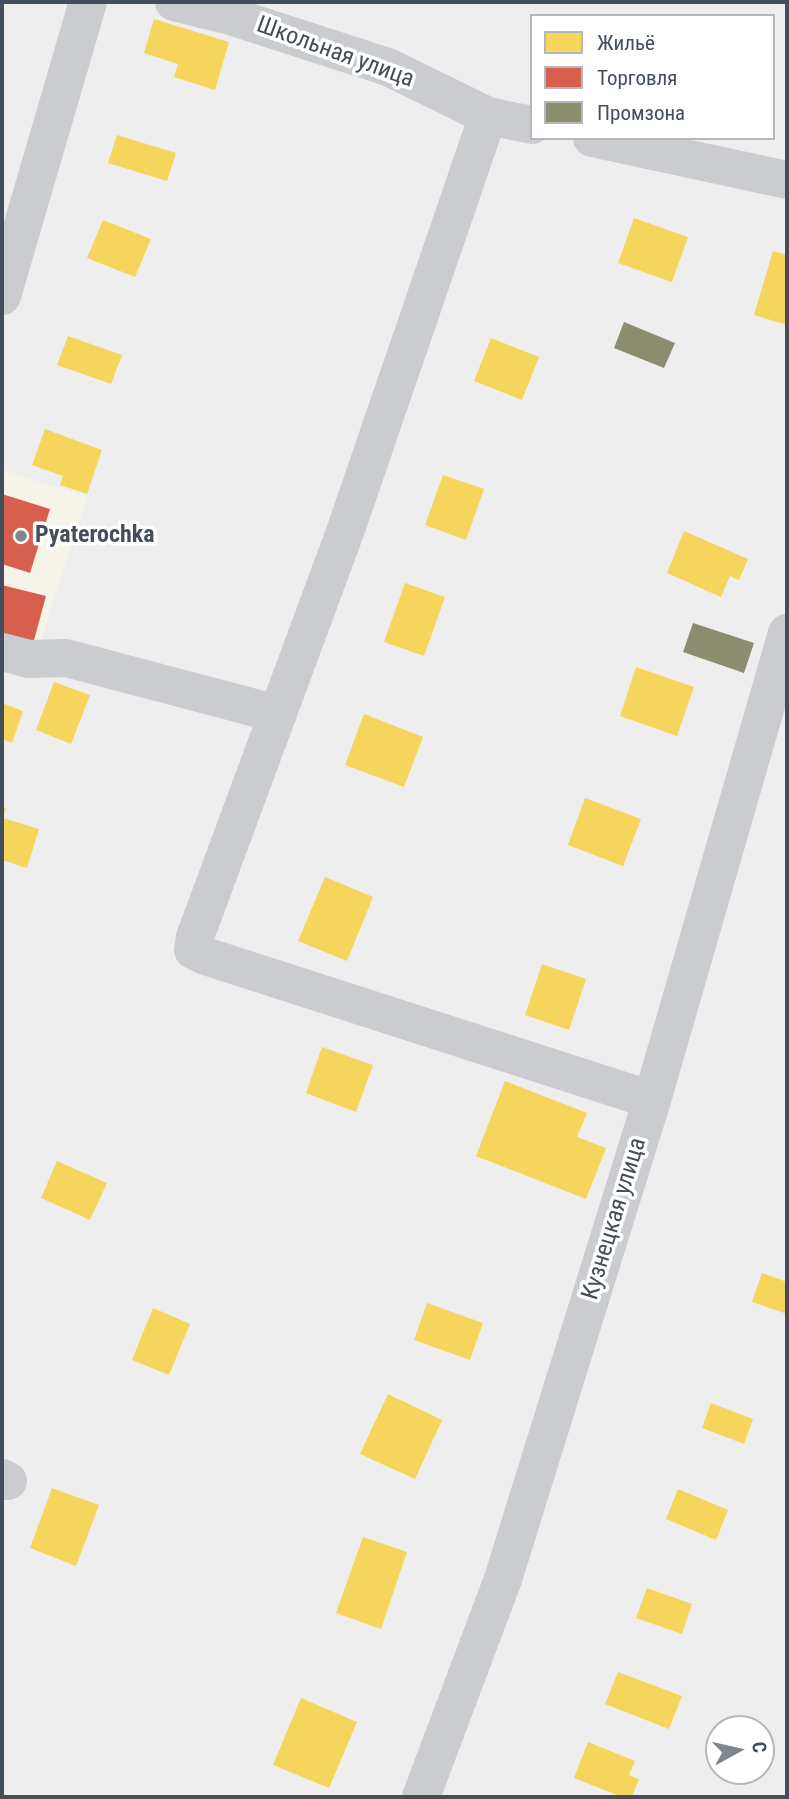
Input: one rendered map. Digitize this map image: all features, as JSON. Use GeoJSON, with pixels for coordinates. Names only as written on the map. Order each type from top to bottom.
{"type":"FeatureCollection","features":[{"type":"Feature","properties":{"kind":"street"},"geometry":{"type":"LineString","coordinates":[[2,296],[88,2]]}},
{"type":"Feature","properties":{"kind":"street","name":"Школьная улица"},"geometry":{"type":"LineString","coordinates":[[174,2],[227,15],[388,67],[488,116],[530,125]]}},
{"type":"Feature","properties":{"kind":"street"},"geometry":{"type":"LineString","coordinates":[[488,116],[345,532],[200,924],[193,950],[652,1100]]}},
{"type":"Feature","properties":{"kind":"street"},"geometry":{"type":"LineString","coordinates":[[601,140],[787,180]]}},
{"type":"Feature","properties":{"kind":"street","name":"Кузнецкая улица"},"geometry":{"type":"LineString","coordinates":[[421,1797],[503,1579],[652,1100],[787,633]]}},
{"type":"Feature","properties":{"kind":"street"},"geometry":{"type":"LineString","coordinates":[[2,652],[29,659],[66,658],[278,714]]}},
{"type":"Feature","properties":{"kind":"shaded area"},"geometry":{"type":"Polygon","coordinates":[[[2,470],[87,497],[37,653],[2,641],[2,470]]]}},
{"type":"Feature","properties":{"kind":"building: Жильё"},"geometry":{"type":"Polygon","coordinates":[[[154,19],[229,42],[215,90],[174,77],[178,64],[144,53],[154,19]]]}},
{"type":"Feature","properties":{"kind":"building: Жильё"},"geometry":{"type":"Polygon","coordinates":[[[117,135],[176,153],[167,181],[108,163],[117,135]]]}},
{"type":"Feature","properties":{"kind":"building: Жильё"},"geometry":{"type":"Polygon","coordinates":[[[634,218],[688,237],[672,282],[618,263],[634,218]]]}},
{"type":"Feature","properties":{"kind":"building: Жильё"},"geometry":{"type":"Polygon","coordinates":[[[103,220],[151,239],[135,277],[87,258],[103,220]]]}},
{"type":"Feature","properties":{"kind":"building: Жильё"},"geometry":{"type":"Polygon","coordinates":[[[773,251],[787,255],[787,325],[754,315],[773,251]]]}},
{"type":"Feature","properties":{"kind":"building: Жильё"},"geometry":{"type":"Polygon","coordinates":[[[68,336],[122,355],[111,384],[57,365],[68,336]]]}},
{"type":"Feature","properties":{"kind":"building: Жильё"},"geometry":{"type":"Polygon","coordinates":[[[491,338],[539,357],[522,400],[474,381],[491,338]]]}},
{"type":"Feature","properties":{"kind":"building: Жильё"},"geometry":{"type":"Polygon","coordinates":[[[45,429],[102,450],[87,494],[60,485],[63,476],[32,465],[45,429]]]}},
{"type":"Feature","properties":{"kind":"building: Жильё"},"geometry":{"type":"Polygon","coordinates":[[[443,475],[484,489],[466,540],[425,525],[443,475]]]}},
{"type":"Feature","properties":{"kind":"building: Жильё"},"geometry":{"type":"Polygon","coordinates":[[[684,531],[748,559],[739,580],[730,576],[721,597],[667,573],[684,531]]]}},
{"type":"Feature","properties":{"kind":"building: Жильё"},"geometry":{"type":"Polygon","coordinates":[[[405,583],[445,597],[424,656],[384,642],[405,583]]]}},
{"type":"Feature","properties":{"kind":"building: Жильё"},"geometry":{"type":"Polygon","coordinates":[[[636,667],[694,687],[677,736],[620,716],[636,667]]]}},
{"type":"Feature","properties":{"kind":"building: Жильё"},"geometry":{"type":"Polygon","coordinates":[[[54,682],[90,695],[71,744],[36,730],[54,682]]]}},
{"type":"Feature","properties":{"kind":"building: Жильё"},"geometry":{"type":"Polygon","coordinates":[[[2,703],[23,711],[12,743],[2,739],[2,703]]]}},
{"type":"Feature","properties":{"kind":"building: Жильё"},"geometry":{"type":"Polygon","coordinates":[[[364,714],[423,737],[404,787],[345,765],[364,714]]]}},
{"type":"Feature","properties":{"kind":"building: Жильё"},"geometry":{"type":"Polygon","coordinates":[[[585,798],[641,819],[623,866],[568,845],[585,798]]]}},
{"type":"Feature","properties":{"kind":"building: Жильё"},"geometry":{"type":"Polygon","coordinates":[[[2,807],[6,808],[3,818],[39,829],[27,868],[2,860],[2,807]]]}},
{"type":"Feature","properties":{"kind":"building: Жильё"},"geometry":{"type":"Polygon","coordinates":[[[325,877],[373,897],[347,961],[298,941],[325,877]]]}},
{"type":"Feature","properties":{"kind":"building: Жильё"},"geometry":{"type":"Polygon","coordinates":[[[542,964],[586,979],[569,1030],[525,1015],[542,964]]]}},
{"type":"Feature","properties":{"kind":"building: Жильё"},"geometry":{"type":"Polygon","coordinates":[[[322,1047],[373,1065],[356,1112],[306,1093],[322,1047]]]}},
{"type":"Feature","properties":{"kind":"building: Жильё"},"geometry":{"type":"Polygon","coordinates":[[[505,1081],[587,1113],[577,1137],[606,1148],[586,1199],[476,1156],[505,1081]]]}},
{"type":"Feature","properties":{"kind":"building: Жильё"},"geometry":{"type":"Polygon","coordinates":[[[57,1161],[107,1183],[90,1220],[41,1198],[57,1161]]]}},
{"type":"Feature","properties":{"kind":"building: Жильё"},"geometry":{"type":"Polygon","coordinates":[[[762,1273],[787,1282],[787,1314],[752,1302],[762,1273]]]}},
{"type":"Feature","properties":{"kind":"building: Жильё"},"geometry":{"type":"Polygon","coordinates":[[[427,1303],[483,1323],[470,1360],[414,1340],[427,1303]]]}},
{"type":"Feature","properties":{"kind":"building: Жильё"},"geometry":{"type":"Polygon","coordinates":[[[153,1308],[190,1324],[169,1375],[132,1360],[153,1308]]]}},
{"type":"Feature","properties":{"kind":"building: Жильё"},"geometry":{"type":"Polygon","coordinates":[[[388,1394],[442,1420],[415,1479],[360,1454],[388,1394]]]}},
{"type":"Feature","properties":{"kind":"building: Жильё"},"geometry":{"type":"Polygon","coordinates":[[[711,1403],[753,1419],[744,1444],[702,1428],[711,1403]]]}},
{"type":"Feature","properties":{"kind":"building: Жильё"},"geometry":{"type":"Polygon","coordinates":[[[52,1488],[99,1505],[76,1566],[30,1548],[52,1488]]]}},
{"type":"Feature","properties":{"kind":"building: Жильё"},"geometry":{"type":"Polygon","coordinates":[[[678,1489],[728,1510],[716,1540],[666,1519],[678,1489]]]}},
{"type":"Feature","properties":{"kind":"building: Жильё"},"geometry":{"type":"Polygon","coordinates":[[[363,1537],[407,1552],[381,1629],[336,1613],[363,1537]]]}},
{"type":"Feature","properties":{"kind":"building: Жильё"},"geometry":{"type":"Polygon","coordinates":[[[647,1588],[692,1604],[682,1634],[636,1618],[647,1588]]]}},
{"type":"Feature","properties":{"kind":"building: Жильё"},"geometry":{"type":"Polygon","coordinates":[[[618,1672],[682,1696],[669,1729],[605,1704],[618,1672]]]}},
{"type":"Feature","properties":{"kind":"building: Жильё"},"geometry":{"type":"Polygon","coordinates":[[[301,1698],[357,1722],[329,1788],[273,1765],[301,1698]]]}},
{"type":"Feature","properties":{"kind":"building: Жильё"},"geometry":{"type":"Polygon","coordinates":[[[588,1742],[635,1761],[629,1775],[639,1779],[632,1797],[622,1797],[574,1778],[588,1742]]]}},
{"type":"Feature","properties":{"kind":"building: Торговля","name":"Pyaterochka"},"geometry":{"type":"Polygon","coordinates":[[[2,494],[50,509],[30,573],[2,564],[2,494]]]}},
{"type":"Feature","properties":{"kind":"building: Торговля"},"geometry":{"type":"Polygon","coordinates":[[[2,585],[46,596],[33,644],[2,636],[2,585]]]}},
{"type":"Feature","properties":{"kind":"building: Промзона"},"geometry":{"type":"Polygon","coordinates":[[[624,322],[675,343],[664,368],[614,348],[624,322]]]}},
{"type":"Feature","properties":{"kind":"building: Промзона"},"geometry":{"type":"Polygon","coordinates":[[[693,623],[754,643],[744,673],[683,652],[693,623]]]}},
{"type":"Feature","properties":{"kind":"place","name":"Pyaterochka"},"geometry":{"type":"Point","coordinates":[21,536]}}]}
